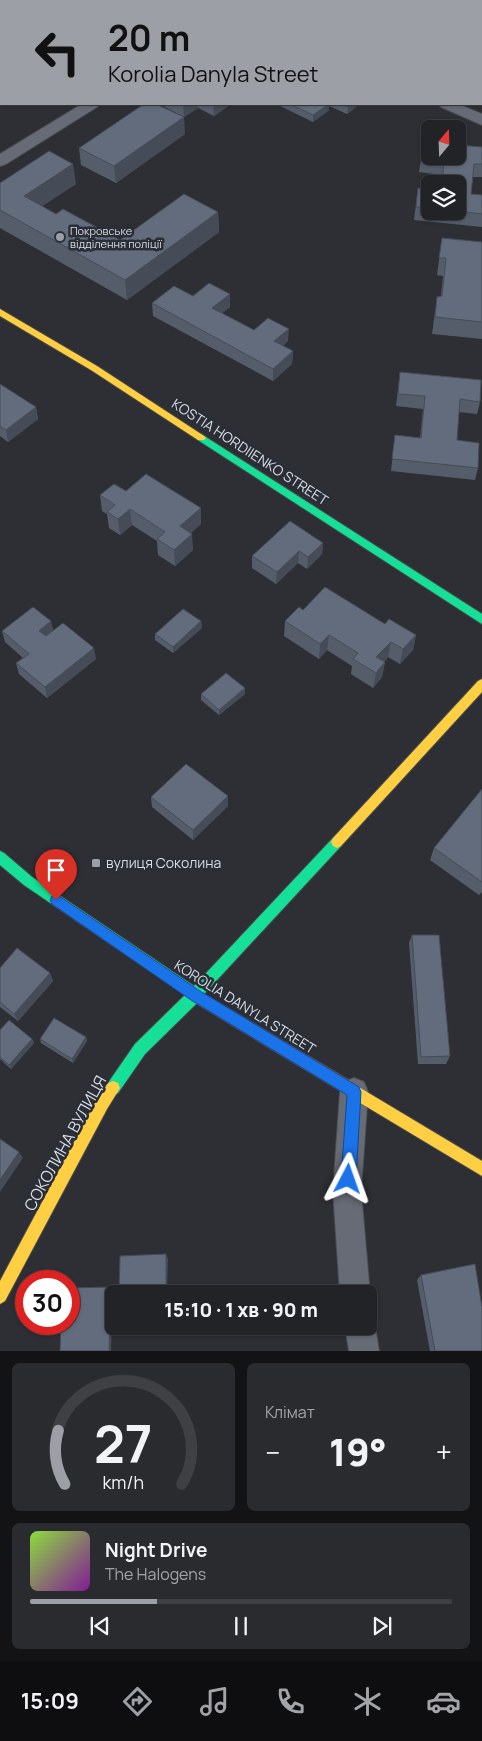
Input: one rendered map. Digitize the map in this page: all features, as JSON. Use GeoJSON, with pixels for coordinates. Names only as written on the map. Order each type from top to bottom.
{"type":"FeatureCollection","features":[{"type":"Feature","properties":{"kind":"street"},"geometry":{"type":"LineString","coordinates":[[0,161],[90,105]]}},
{"type":"Feature","properties":{"kind":"street"},"geometry":{"type":"LineString","coordinates":[[448,105],[482,120]]}},
{"type":"Feature","properties":{"kind":"street","name":"KOSTIA HORDIIENKO STREET"},"geometry":{"type":"LineString","coordinates":[[0,312],[94,368],[482,620]]}},
{"type":"Feature","properties":{"kind":"street","name":"СОКОЛИНА ВУЛИЦЯ"},"geometry":{"type":"LineString","coordinates":[[0,1296],[102,1104],[140,1048],[195,995],[482,684]]}},
{"type":"Feature","properties":{"kind":"street","name":"KOROLIA DANYLA STREET"},"geometry":{"type":"LineString","coordinates":[[0,857],[28,881],[195,995],[482,1169]]}},
{"type":"Feature","properties":{"kind":"street"},"geometry":{"type":"LineString","coordinates":[[354,1092],[347,1191],[354,1285]]}},
{"type":"Feature","properties":{"kind":"street"},"geometry":{"type":"LineString","coordinates":[[361,1335],[364,1351]]}},
{"type":"Feature","properties":{"kind":"building"},"geometry":{"type":"Polygon","coordinates":[[[143,105],[158,105],[184,117],[114,166],[79,148],[143,105]]]}},
{"type":"Feature","properties":{"kind":"building"},"geometry":{"type":"Polygon","coordinates":[[[292,105],[328,105],[313,115],[292,105]]]}},
{"type":"Feature","properties":{"kind":"building"},"geometry":{"type":"Polygon","coordinates":[[[466,146],[482,147],[482,164],[474,164],[471,194],[482,195],[482,214],[466,212],[466,175],[443,175],[444,165],[466,165],[466,146]]]}},
{"type":"Feature","properties":{"kind":"building"},"geometry":{"type":"Polygon","coordinates":[[[49,151],[73,164],[24,196],[56,214],[63,209],[120,240],[184,194],[218,212],[125,280],[0,210],[0,183],[49,151]]]}},
{"type":"Feature","properties":{"kind":"building"},"geometry":{"type":"Polygon","coordinates":[[[418,188],[421,188],[421,207],[416,207],[418,188]]]}},
{"type":"Feature","properties":{"kind":"building"},"geometry":{"type":"Polygon","coordinates":[[[442,238],[482,242],[482,322],[435,317],[437,297],[442,296],[446,258],[439,258],[442,238]]]}},
{"type":"Feature","properties":{"kind":"building"},"geometry":{"type":"Polygon","coordinates":[[[209,283],[230,294],[212,308],[254,330],[268,318],[289,329],[274,341],[293,351],[273,369],[152,303],[174,286],[193,296],[209,283]]]}},
{"type":"Feature","properties":{"kind":"building"},"geometry":{"type":"Polygon","coordinates":[[[400,372],[481,380],[480,402],[460,399],[457,440],[479,443],[478,468],[392,459],[395,435],[421,438],[425,396],[398,394],[400,372]]]}},
{"type":"Feature","properties":{"kind":"building"},"geometry":{"type":"Polygon","coordinates":[[[0,384],[36,407],[6,430],[0,426],[0,384]]]}},
{"type":"Feature","properties":{"kind":"building"},"geometry":{"type":"Polygon","coordinates":[[[146,474],[201,508],[180,526],[192,534],[174,550],[157,539],[165,532],[130,509],[118,519],[107,512],[115,505],[100,495],[114,484],[126,491],[146,474]]]}},
{"type":"Feature","properties":{"kind":"building"},"geometry":{"type":"Polygon","coordinates":[[[290,521],[323,543],[308,557],[299,551],[277,572],[252,556],[290,521]]]}},
{"type":"Feature","properties":{"kind":"building"},"geometry":{"type":"Polygon","coordinates":[[[325,587],[385,624],[389,619],[416,635],[403,649],[391,642],[376,657],[385,662],[376,673],[353,659],[358,653],[329,635],[320,644],[285,621],[299,607],[303,610],[325,587]]]}},
{"type":"Feature","properties":{"kind":"building"},"geometry":{"type":"Polygon","coordinates":[[[33,607],[51,621],[39,631],[46,636],[63,623],[94,648],[45,687],[16,663],[29,654],[2,631],[33,607]]]}},
{"type":"Feature","properties":{"kind":"building"},"geometry":{"type":"Polygon","coordinates":[[[183,609],[201,621],[173,647],[155,634],[183,609]]]}},
{"type":"Feature","properties":{"kind":"building"},"geometry":{"type":"Polygon","coordinates":[[[226,673],[245,688],[219,710],[201,694],[226,673]]]}},
{"type":"Feature","properties":{"kind":"building"},"geometry":{"type":"Polygon","coordinates":[[[186,764],[228,796],[193,830],[151,797],[186,764]]]}},
{"type":"Feature","properties":{"kind":"building"},"geometry":{"type":"Polygon","coordinates":[[[482,789],[482,882],[434,848],[482,789]]]}},
{"type":"Feature","properties":{"kind":"building"},"geometry":{"type":"Polygon","coordinates":[[[412,935],[439,935],[450,1056],[421,1057],[412,935]]]}},
{"type":"Feature","properties":{"kind":"building"},"geometry":{"type":"Polygon","coordinates":[[[17,948],[50,973],[14,1014],[0,1002],[0,968],[17,948]]]}},
{"type":"Feature","properties":{"kind":"building"},"geometry":{"type":"Polygon","coordinates":[[[54,1018],[86,1037],[72,1059],[40,1039],[54,1018]]]}},
{"type":"Feature","properties":{"kind":"building"},"geometry":{"type":"Polygon","coordinates":[[[9,1020],[32,1039],[9,1065],[0,1057],[0,1030],[9,1020]]]}},
{"type":"Feature","properties":{"kind":"building"},"geometry":{"type":"Polygon","coordinates":[[[0,1139],[19,1152],[0,1180],[0,1139]]]}},
{"type":"Feature","properties":{"kind":"building"},"geometry":{"type":"Polygon","coordinates":[[[166,1254],[166,1285],[119,1285],[120,1256],[166,1254]]]}},
{"type":"Feature","properties":{"kind":"building"},"geometry":{"type":"Polygon","coordinates":[[[475,1264],[482,1307],[482,1351],[435,1351],[421,1275],[475,1264]]]}},
{"type":"Feature","properties":{"kind":"building"},"geometry":{"type":"Polygon","coordinates":[[[105,1287],[105,1335],[110,1335],[109,1351],[60,1351],[61,1335],[80,1335],[80,1288],[105,1287]]]}},
{"type":"Feature","properties":{"kind":"traffic: fast"},"geometry":{"type":"LineString","coordinates":[[201,438],[482,620]]}},
{"type":"Feature","properties":{"kind":"traffic: fast"},"geometry":{"type":"LineString","coordinates":[[113,1088],[140,1049],[195,995],[337,842]]}},
{"type":"Feature","properties":{"kind":"traffic: fast"},"geometry":{"type":"LineString","coordinates":[[0,857],[28,881],[199,997]]}},
{"type":"Feature","properties":{"kind":"traffic: slow"},"geometry":{"type":"LineString","coordinates":[[0,312],[94,368],[201,438]]}},
{"type":"Feature","properties":{"kind":"traffic: slow"},"geometry":{"type":"LineString","coordinates":[[337,842],[482,684]]}},
{"type":"Feature","properties":{"kind":"traffic: slow"},"geometry":{"type":"LineString","coordinates":[[347,1087],[482,1169]]}},
{"type":"Feature","properties":{"kind":"traffic: slow"},"geometry":{"type":"LineString","coordinates":[[0,1296],[102,1104],[113,1088]]}},
{"type":"Feature","properties":{"kind":"traffic: jam"},"geometry":{"type":"LineString","coordinates":[[199,997],[347,1087]]}},
{"type":"Feature","properties":{"kind":"place","name":"Покровське відділення поліції"},"geometry":{"type":"Point","coordinates":[60,237]}},
{"type":"Feature","properties":{"kind":"place","name":"вулиця Соколина"},"geometry":{"type":"Point","coordinates":[96,863]}},
{"type":"Feature","properties":{"kind":"route"},"geometry":{"type":"LineString","coordinates":[[56,900],[195,995],[354,1092],[348,1179]]}}]}
